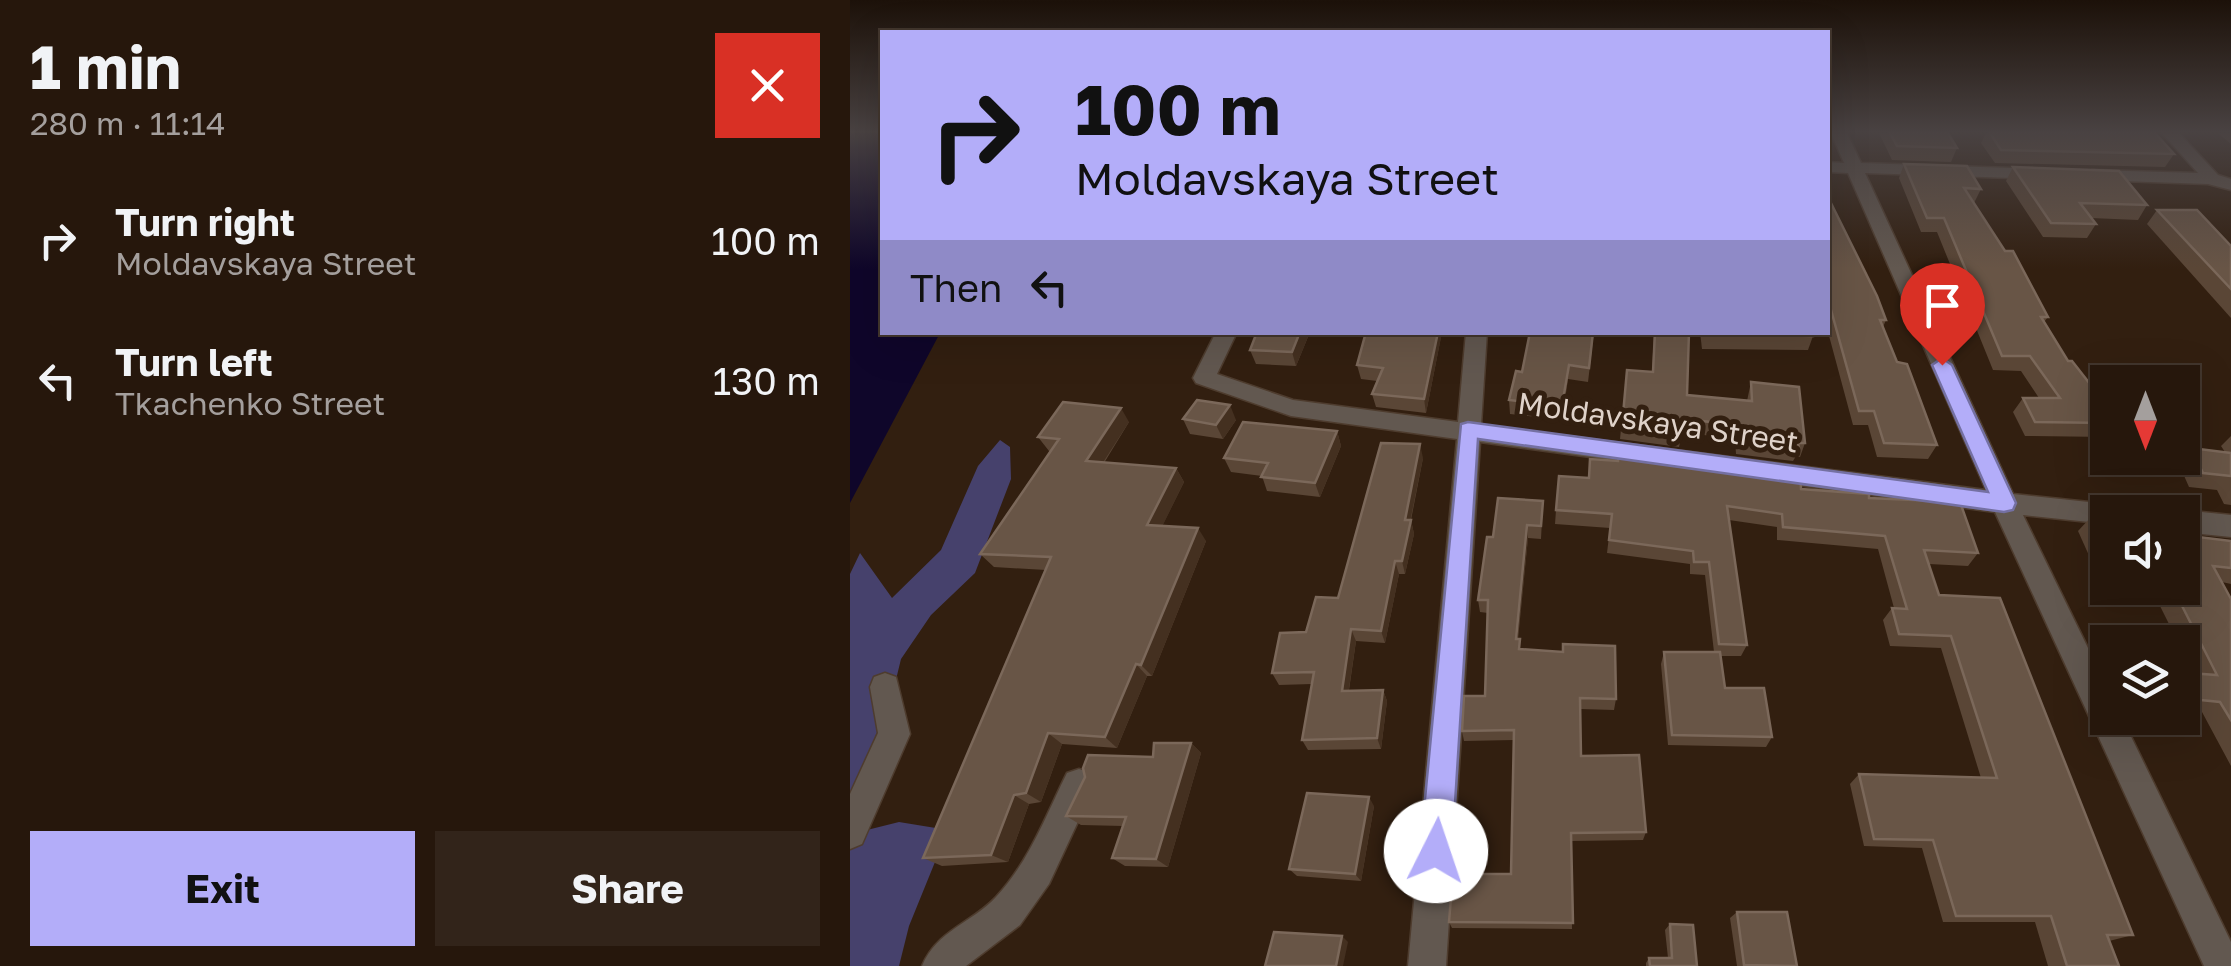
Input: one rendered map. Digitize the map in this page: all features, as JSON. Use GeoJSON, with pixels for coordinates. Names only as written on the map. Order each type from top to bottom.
{"type":"FeatureCollection","features":[{"type":"Feature","properties":{"kind":"street"},"geometry":{"type":"LineString","coordinates":[[1846,178],[2222,966]]}},
{"type":"Feature","properties":{"kind":"street"},"geometry":{"type":"LineString","coordinates":[[2159,178],[2213,180],[2231,185]]}},
{"type":"Feature","properties":{"kind":"street"},"geometry":{"type":"LineString","coordinates":[[2213,180],[2231,198]]}},
{"type":"Feature","properties":{"kind":"street","name":"Moldavskaya Street"},"geometry":{"type":"LineString","coordinates":[[1226,335],[1204,378],[1291,408],[2090,512]]}},
{"type":"Feature","properties":{"kind":"street"},"geometry":{"type":"LineString","coordinates":[[1427,966],[1476,335]]}},
{"type":"Feature","properties":{"kind":"street"},"geometry":{"type":"LineString","coordinates":[[2200,523],[2231,526]]}},
{"type":"Feature","properties":{"kind":"street"},"geometry":{"type":"LineString","coordinates":[[850,832],[894,734],[886,687]]}},
{"type":"Feature","properties":{"kind":"street"},"geometry":{"type":"LineString","coordinates":[[941,966],[962,942],[1007,912],[1036,872],[1079,786]]}},
{"type":"Feature","properties":{"kind":"shaded area"},"geometry":{"type":"Polygon","coordinates":[[[850,178],[880,178],[880,335],[939,335],[850,503],[850,178]]]}},
{"type":"Feature","properties":{"kind":"shaded area"},"geometry":{"type":"Polygon","coordinates":[[[1000,440],[1010,447],[1011,479],[975,573],[931,615],[901,659],[859,832],[899,822],[948,830],[909,926],[899,966],[850,966],[850,574],[860,553],[892,598],[941,550],[978,466],[1000,440]]]}},
{"type":"Feature","properties":{"kind":"building"},"geometry":{"type":"Polygon","coordinates":[[[1910,178],[1974,178],[1981,189],[1964,188],[2005,251],[2013,251],[2048,317],[2041,317],[2068,361],[2090,384],[2090,423],[2035,422],[2023,398],[2060,398],[2030,356],[2002,356],[1944,218],[1927,218],[1910,178]]]}},
{"type":"Feature","properties":{"kind":"building"},"geometry":{"type":"Polygon","coordinates":[[[2021,178],[2125,178],[2147,205],[2080,203],[2096,224],[2051,223],[2021,178]]]}},
{"type":"Feature","properties":{"kind":"building"},"geometry":{"type":"Polygon","coordinates":[[[1830,201],[1877,296],[1886,320],[1880,320],[1897,362],[1907,364],[1937,445],[1884,443],[1874,411],[1859,411],[1830,306],[1830,201]]]}},
{"type":"Feature","properties":{"kind":"building"},"geometry":{"type":"Polygon","coordinates":[[[2157,210],[2197,210],[2231,246],[2231,289],[2157,210]]]}},
{"type":"Feature","properties":{"kind":"building"},"geometry":{"type":"Polygon","coordinates":[[[1256,335],[1299,335],[1292,352],[1250,350],[1256,335]]]}},
{"type":"Feature","properties":{"kind":"building"},"geometry":{"type":"Polygon","coordinates":[[[1365,335],[1437,335],[1424,399],[1372,394],[1383,368],[1357,365],[1365,335]]]}},
{"type":"Feature","properties":{"kind":"building"},"geometry":{"type":"Polygon","coordinates":[[[1529,335],[1593,335],[1589,368],[1569,365],[1562,406],[1509,400],[1516,371],[1522,372],[1529,335]]]}},
{"type":"Feature","properties":{"kind":"building"},"geometry":{"type":"Polygon","coordinates":[[[1655,335],[1689,335],[1687,395],[1752,401],[1751,382],[1799,387],[1805,443],[1798,443],[1799,448],[1740,441],[1739,425],[1682,419],[1682,433],[1622,426],[1627,370],[1653,372],[1655,335]]]}},
{"type":"Feature","properties":{"kind":"building"},"geometry":{"type":"Polygon","coordinates":[[[1197,400],[1230,405],[1216,425],[1183,419],[1197,400]]]}},
{"type":"Feature","properties":{"kind":"building"},"geometry":{"type":"Polygon","coordinates":[[[1063,402],[1121,408],[1086,461],[1176,468],[1147,525],[1198,528],[1141,665],[1136,664],[1105,737],[1048,733],[1026,793],[1014,795],[991,855],[923,858],[1051,557],[980,554],[1059,439],[1038,437],[1063,402]]]}},
{"type":"Feature","properties":{"kind":"building"},"geometry":{"type":"Polygon","coordinates":[[[1243,422],[1337,431],[1315,483],[1261,477],[1268,463],[1224,458],[1243,422]]]}},
{"type":"Feature","properties":{"kind":"building"},"geometry":{"type":"Polygon","coordinates":[[[1381,443],[1420,444],[1405,520],[1411,520],[1402,561],[1395,561],[1381,631],[1351,629],[1342,691],[1383,690],[1377,738],[1302,740],[1314,672],[1272,673],[1280,633],[1306,632],[1316,597],[1338,598],[1381,443]]]}},
{"type":"Feature","properties":{"kind":"building"},"geometry":{"type":"Polygon","coordinates":[[[2200,449],[2231,453],[2231,476],[2203,473],[2200,449]]]}},
{"type":"Feature","properties":{"kind":"building"},"geometry":{"type":"Polygon","coordinates":[[[1619,451],[1681,459],[1681,464],[1800,475],[1801,489],[1869,494],[1869,498],[1960,502],[1978,553],[1924,550],[1939,595],[2000,598],[2133,935],[2107,935],[2119,966],[2067,966],[2051,916],[1956,916],[1933,840],[1874,839],[1859,774],[1997,778],[1951,636],[1899,634],[1892,608],[1907,609],[1885,536],[1783,527],[1782,514],[1727,506],[1747,645],[1719,644],[1709,562],[1694,562],[1693,551],[1609,540],[1612,514],[1556,510],[1559,476],[1589,478],[1590,459],[1618,461],[1619,451]]]}},
{"type":"Feature","properties":{"kind":"building"},"geometry":{"type":"Polygon","coordinates":[[[1498,498],[1543,501],[1541,526],[1527,525],[1516,639],[1520,639],[1519,649],[1563,652],[1563,644],[1615,646],[1616,699],[1580,698],[1581,756],[1639,755],[1646,832],[1571,833],[1573,923],[1449,922],[1453,874],[1511,874],[1514,730],[1462,731],[1464,696],[1485,696],[1488,600],[1478,600],[1487,537],[1493,537],[1498,498]]]}},
{"type":"Feature","properties":{"kind":"building"},"geometry":{"type":"Polygon","coordinates":[[[2200,537],[2231,541],[2231,568],[2213,566],[2231,599],[2231,720],[2220,702],[2200,698],[2200,674],[2217,675],[2200,641],[2200,625],[2192,625],[2182,605],[2200,605],[2200,537]]]}},
{"type":"Feature","properties":{"kind":"building"},"geometry":{"type":"Polygon","coordinates":[[[1664,652],[1720,652],[1725,688],[1764,688],[1772,737],[1672,735],[1664,652]]]}},
{"type":"Feature","properties":{"kind":"building"},"geometry":{"type":"Polygon","coordinates":[[[1154,743],[1191,743],[1156,859],[1112,858],[1126,817],[1066,816],[1085,777],[1083,768],[1088,755],[1153,757],[1154,743]]]}},
{"type":"Feature","properties":{"kind":"building"},"geometry":{"type":"Polygon","coordinates":[[[1307,793],[1369,797],[1355,874],[1289,869],[1307,793]]]}},
{"type":"Feature","properties":{"kind":"building"},"geometry":{"type":"Polygon","coordinates":[[[1737,912],[1787,912],[1797,966],[1744,965],[1737,912]]]}},
{"type":"Feature","properties":{"kind":"building"},"geometry":{"type":"Polygon","coordinates":[[[1670,924],[1693,925],[1697,966],[1650,966],[1649,958],[1672,958],[1670,924]]]}},
{"type":"Feature","properties":{"kind":"building"},"geometry":{"type":"Polygon","coordinates":[[[1274,932],[1342,936],[1336,966],[1265,966],[1274,932]]]}},
{"type":"Feature","properties":{"kind":"route"},"geometry":{"type":"LineString","coordinates":[[1436,851],[1468,430],[2004,503],[1942,365]]}}]}
